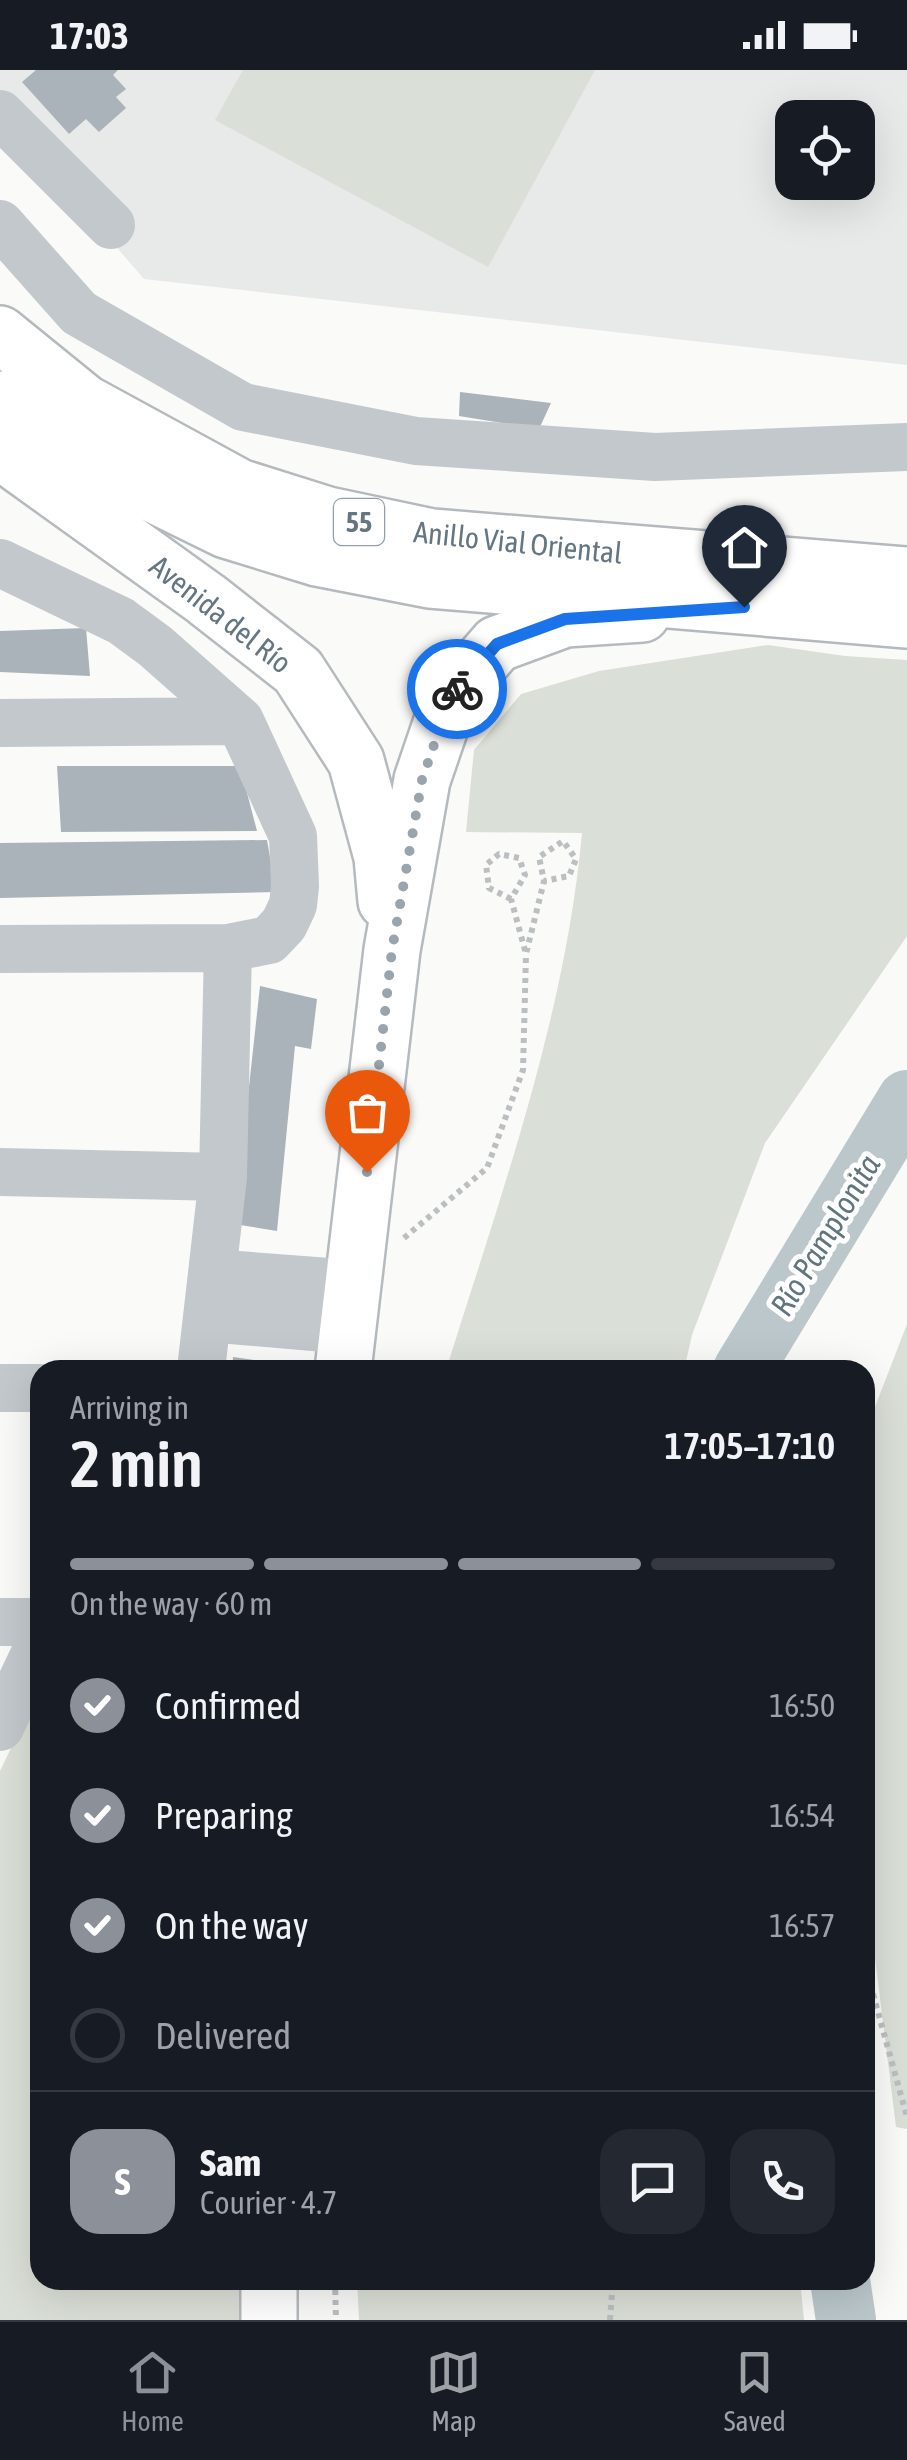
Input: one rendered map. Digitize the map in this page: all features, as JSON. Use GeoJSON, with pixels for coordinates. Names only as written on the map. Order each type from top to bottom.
{"type":"FeatureCollection","features":[{"type":"Feature","properties":{"kind":"main road","name":"Anillo Vial Oriental"},"geometry":{"type":"LineString","coordinates":[[0,334],[84,402],[239,487],[328,515],[432,538],[907,620]]}},
{"type":"Feature","properties":{"kind":"main road","name":"Anillo Vial Oriental"},"geometry":{"type":"LineString","coordinates":[[0,399],[74,455],[226,530],[316,558],[430,580],[757,593],[907,575]]}},
{"type":"Feature","properties":{"kind":"main road","name":"Avenida del Río"},"geometry":{"type":"LineString","coordinates":[[0,450],[206,599],[298,671],[356,761],[382,857],[392,950]]}},
{"type":"Feature","properties":{"kind":"main road","name":"Avenida del Río"},"geometry":{"type":"LineString","coordinates":[[349,1328],[392,950],[422,780],[450,698],[497,644],[565,619],[757,593]]}},
{"type":"Feature","properties":{"kind":"main road"},"geometry":{"type":"LineString","coordinates":[[268,2290],[269,2320]]}},
{"type":"Feature","properties":{"kind":"street"},"geometry":{"type":"LineString","coordinates":[[0,114],[111,224]]}},
{"type":"Feature","properties":{"kind":"street"},"geometry":{"type":"LineString","coordinates":[[0,224],[80,314],[243,408],[416,442],[655,457],[907,448]]}},
{"type":"Feature","properties":{"kind":"street"},"geometry":{"type":"LineString","coordinates":[[0,563],[121,621],[240,721],[293,836],[295,886],[293,904],[284,924],[269,940],[228,948],[0,949]]}},
{"type":"Feature","properties":{"kind":"street"},"geometry":{"type":"LineString","coordinates":[[0,722],[240,721]]}},
{"type":"Feature","properties":{"kind":"street"},"geometry":{"type":"LineString","coordinates":[[202,1360],[222,1177],[228,948]]}},
{"type":"Feature","properties":{"kind":"street"},"geometry":{"type":"LineString","coordinates":[[0,1172],[222,1177]]}},
{"type":"Feature","properties":{"kind":"street"},"geometry":{"type":"LineString","coordinates":[[209,1295],[349,1328]]}},
{"type":"Feature","properties":{"kind":"street"},"geometry":{"type":"LineString","coordinates":[[0,1388],[30,1388]]}},
{"type":"Feature","properties":{"kind":"street"},"geometry":{"type":"LineString","coordinates":[[0,1622],[30,1622]]}},
{"type":"Feature","properties":{"kind":"street"},"geometry":{"type":"LineString","coordinates":[[0,1728],[30,1664]]}},
{"type":"Feature","properties":{"kind":"path"},"geometry":{"type":"LineString","coordinates":[[404,1238],[487,1168],[523,1070],[526,954],[544,882],[539,856],[564,841],[576,859],[569,876],[544,882]]}},
{"type":"Feature","properties":{"kind":"path"},"geometry":{"type":"LineString","coordinates":[[511,899],[489,888],[486,865],[499,854],[519,858],[525,875],[511,899],[526,954]]}},
{"type":"Feature","properties":{"kind":"path"},"geometry":{"type":"LineString","coordinates":[[875,2001],[907,2118]]}},
{"type":"Feature","properties":{"kind":"path"},"geometry":{"type":"LineString","coordinates":[[335,2290],[336,2320]]}},
{"type":"Feature","properties":{"kind":"path"},"geometry":{"type":"LineString","coordinates":[[610,2320],[612,2290]]}},
{"type":"Feature","properties":{"kind":"shaded area"},"geometry":{"type":"Polygon","coordinates":[[[0,70],[907,70],[907,365],[144,279],[0,113],[0,70]]]}},
{"type":"Feature","properties":{"kind":"shaded area"},"geometry":{"type":"Polygon","coordinates":[[[243,70],[595,70],[488,267],[215,120],[243,70]]]}},
{"type":"Feature","properties":{"kind":"shaded area"},"geometry":{"type":"Polygon","coordinates":[[[768,645],[907,660],[907,936],[765,1143],[692,1335],[686,1360],[449,1360],[509,1172],[546,1038],[574,902],[582,833],[466,832],[474,750],[521,694],[599,671],[768,645]]]}},
{"type":"Feature","properties":{"kind":"shaded area"},"geometry":{"type":"Polygon","coordinates":[[[907,1324],[907,2129],[896,2127],[875,1958],[875,1407],[907,1324]]]}},
{"type":"Feature","properties":{"kind":"shaded area"},"geometry":{"type":"Polygon","coordinates":[[[30,1709],[30,2290],[296,2290],[298,2320],[0,2320],[0,1771],[30,1709]]]}},
{"type":"Feature","properties":{"kind":"shaded area"},"geometry":{"type":"Polygon","coordinates":[[[358,2290],[801,2290],[804,2320],[359,2320],[358,2290]]]}},
{"type":"Feature","properties":{"kind":"building"},"geometry":{"type":"Polygon","coordinates":[[[36,70],[118,70],[113,75],[126,89],[116,97],[126,108],[99,132],[86,119],[69,134],[22,82],[36,70]]]}},
{"type":"Feature","properties":{"kind":"building"},"geometry":{"type":"Polygon","coordinates":[[[460,392],[551,403],[539,429],[459,416],[460,392]]]}},
{"type":"Feature","properties":{"kind":"building"},"geometry":{"type":"Polygon","coordinates":[[[86,628],[90,676],[0,672],[0,631],[86,628]]]}},
{"type":"Feature","properties":{"kind":"building"},"geometry":{"type":"Polygon","coordinates":[[[57,766],[240,766],[257,831],[61,832],[57,766]]]}},
{"type":"Feature","properties":{"kind":"building"},"geometry":{"type":"Polygon","coordinates":[[[267,840],[276,892],[0,898],[0,843],[267,840]]]}},
{"type":"Feature","properties":{"kind":"building"},"geometry":{"type":"Polygon","coordinates":[[[260,986],[317,999],[311,1049],[295,1046],[277,1231],[234,1224],[260,986]]]}},
{"type":"Feature","properties":{"kind":"waterway","name":"Río Pamplonita"},"geometry":{"type":"LineString","coordinates":[[749,1360],[907,1100]]}},
{"type":"Feature","properties":{"kind":"waterway","name":"Río Pamplonita"},"geometry":{"type":"LineString","coordinates":[[842,2290],[846,2320]]}},
{"type":"Feature","properties":{"kind":"way so far"},"geometry":{"type":"LineString","coordinates":[[367,1172],[392,950],[422,780],[450,698],[457,689]]}},
{"type":"Feature","properties":{"kind":"route"},"geometry":{"type":"LineString","coordinates":[[457,689],[497,644],[565,619],[744,607]]}}]}
